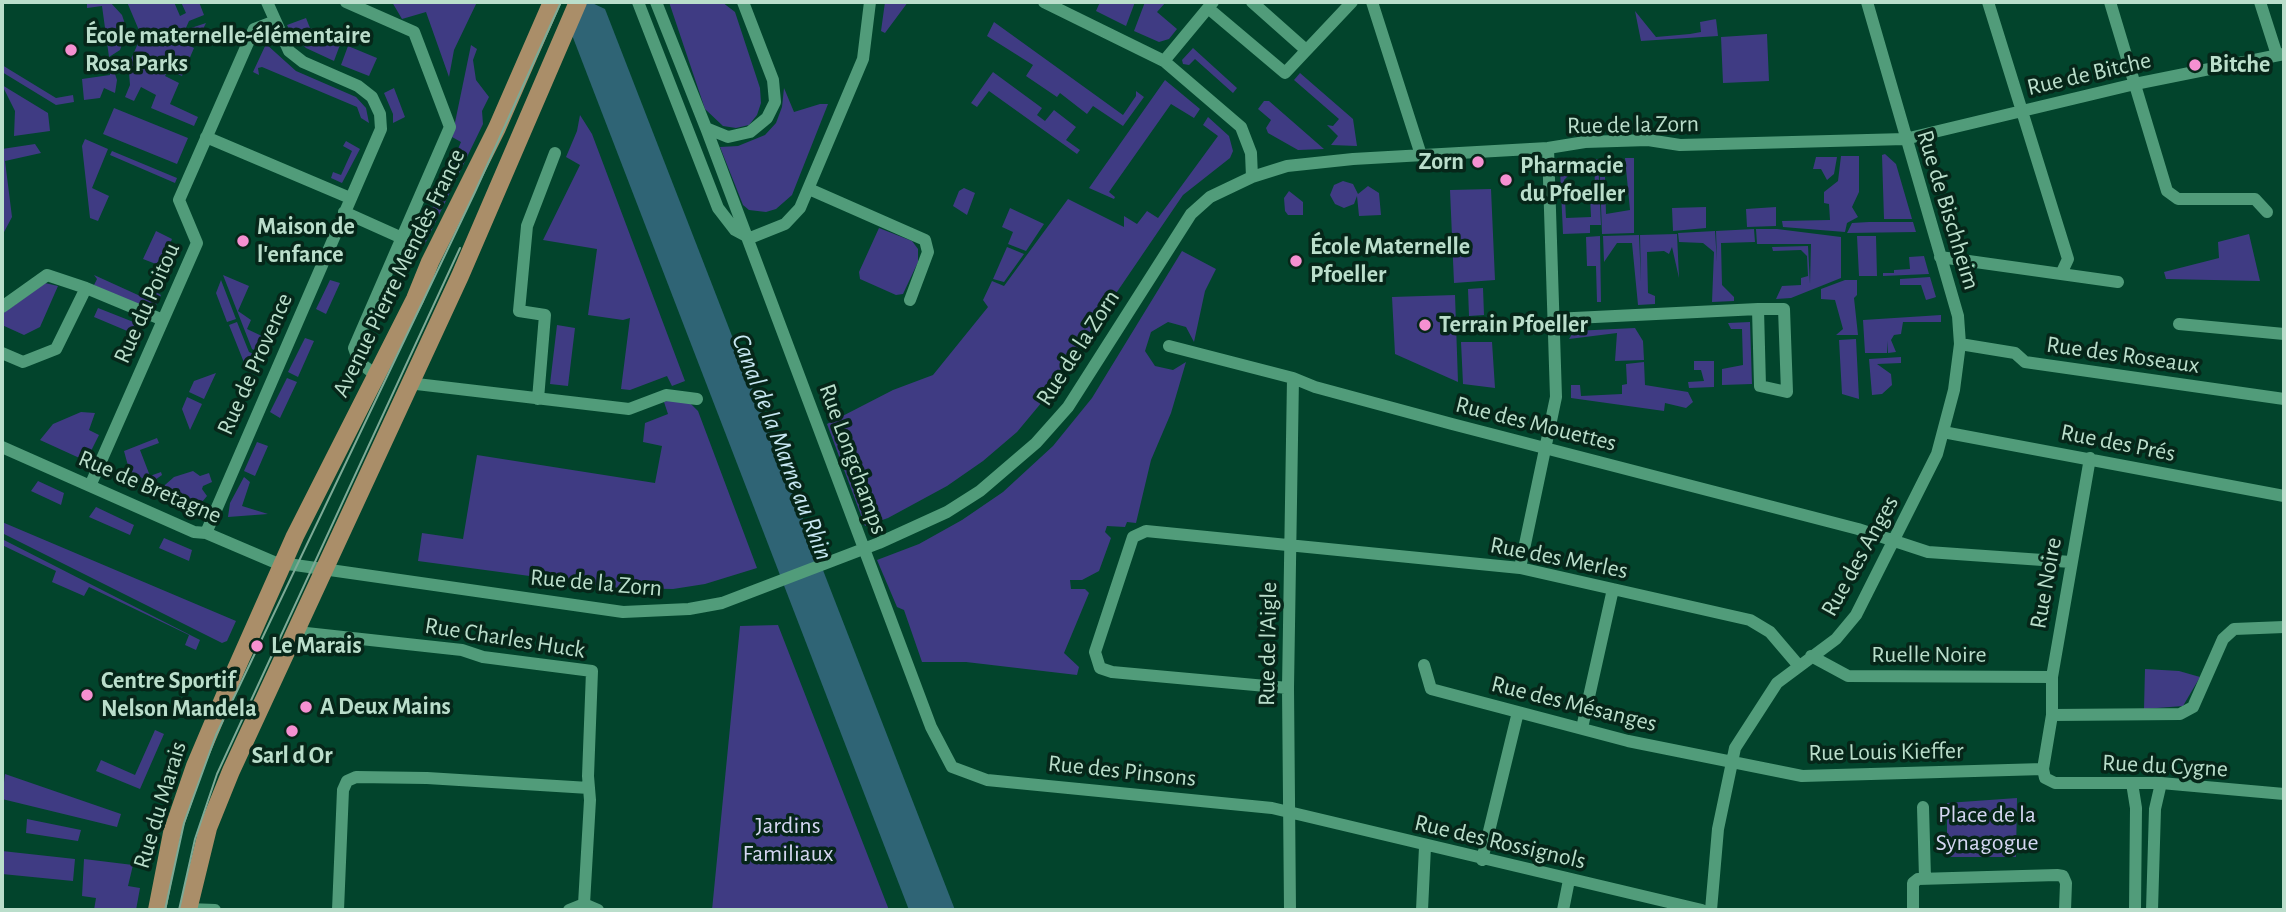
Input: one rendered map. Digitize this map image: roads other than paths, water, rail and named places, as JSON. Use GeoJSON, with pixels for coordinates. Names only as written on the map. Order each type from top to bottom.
{"type":"FeatureCollection","features":[{"type":"Feature","properties":{"kind":"main road","name":"Avenue Pierre Mendès France"},"geometry":{"type":"LineString","coordinates":[[284,562],[497,128],[552,2]]}},
{"type":"Feature","properties":{"kind":"main road","name":"Avenue Pierre Mendès France"},"geometry":{"type":"LineString","coordinates":[[326,570],[408,383],[460,276],[578,2]]}},
{"type":"Feature","properties":{"kind":"main road","name":"Rue du Marais"},"geometry":{"type":"LineString","coordinates":[[157,910],[172,833],[195,766],[284,562]]}},
{"type":"Feature","properties":{"kind":"main road"},"geometry":{"type":"LineString","coordinates":[[188,909],[208,828],[326,570]]}},
{"type":"Feature","properties":{"kind":"street","name":"Rue de Provence"},"geometry":{"type":"LineString","coordinates":[[206,533],[381,129],[380,114],[372,97],[358,86],[303,62],[289,51],[267,2]]}},
{"type":"Feature","properties":{"kind":"street"},"geometry":{"type":"LineString","coordinates":[[346,2],[414,33],[450,127],[354,348],[359,362],[377,376]]}},
{"type":"Feature","properties":{"kind":"street"},"geometry":{"type":"LineString","coordinates":[[638,2],[719,208],[735,230],[750,238],[785,223],[800,208],[863,59],[870,2]]}},
{"type":"Feature","properties":{"kind":"street"},"geometry":{"type":"LineString","coordinates":[[706,128],[728,137],[750,132],[768,118],[775,102],[773,80],[743,2]]}},
{"type":"Feature","properties":{"kind":"street"},"geometry":{"type":"LineString","coordinates":[[1044,2],[1164,61],[1241,127],[1251,153],[1252,177]]}},
{"type":"Feature","properties":{"kind":"street"},"geometry":{"type":"LineString","coordinates":[[1252,2],[1306,50]]}},
{"type":"Feature","properties":{"kind":"street"},"geometry":{"type":"LineString","coordinates":[[1164,61],[1211,5],[1285,73],[1352,2]]}},
{"type":"Feature","properties":{"kind":"street"},"geometry":{"type":"LineString","coordinates":[[1372,2],[1421,155]]}},
{"type":"Feature","properties":{"kind":"street","name":"Rue de Bischheim"},"geometry":{"type":"LineString","coordinates":[[1867,2],[1958,316],[1959,344],[1943,432]]}},
{"type":"Feature","properties":{"kind":"street"},"geometry":{"type":"LineString","coordinates":[[1988,2],[2067,260],[2062,274]]}},
{"type":"Feature","properties":{"kind":"street"},"geometry":{"type":"LineString","coordinates":[[2110,2],[2167,191],[2178,199],[2255,199],[2267,212]]}},
{"type":"Feature","properties":{"kind":"street"},"geometry":{"type":"LineString","coordinates":[[2260,2],[2281,55]]}},
{"type":"Feature","properties":{"kind":"street","name":"Rue Longchamps"},"geometry":{"type":"LineString","coordinates":[[657,4],[750,238],[931,727],[952,767]]}},
{"type":"Feature","properties":{"kind":"street","name":"Rue du Poitou"},"geometry":{"type":"LineString","coordinates":[[90,486],[197,243],[179,200],[254,29],[275,21]]}},
{"type":"Feature","properties":{"kind":"street","name":"Rue de Bitche"},"geometry":{"type":"LineString","coordinates":[[1905,139],[2135,84],[2281,55]]}},
{"type":"Feature","properties":{"kind":"street"},"geometry":{"type":"LineString","coordinates":[[206,137],[349,198]]}},
{"type":"Feature","properties":{"kind":"street","name":"Rue de la Zorn"},"geometry":{"type":"LineString","coordinates":[[284,562],[623,611],[689,609],[751,592],[915,529],[969,498],[1037,443],[1068,407],[1191,214],[1210,197],[1252,177],[1287,166],[1548,148],[1585,142],[1648,141],[1680,145],[1905,139]]}},
{"type":"Feature","properties":{"kind":"street"},"geometry":{"type":"LineString","coordinates":[[1520,568],[1556,397],[1548,148]]}},
{"type":"Feature","properties":{"kind":"street"},"geometry":{"type":"LineString","coordinates":[[538,399],[545,315],[519,311],[527,226],[555,153]]}},
{"type":"Feature","properties":{"kind":"street"},"geometry":{"type":"LineString","coordinates":[[809,189],[925,240],[928,252],[910,300]]}},
{"type":"Feature","properties":{"kind":"street"},"geometry":{"type":"LineString","coordinates":[[344,212],[402,237]]}},
{"type":"Feature","properties":{"kind":"street"},"geometry":{"type":"LineString","coordinates":[[1940,257],[2118,282]]}},
{"type":"Feature","properties":{"kind":"street"},"geometry":{"type":"LineString","coordinates":[[2,307],[47,275],[163,320]]}},
{"type":"Feature","properties":{"kind":"street"},"geometry":{"type":"LineString","coordinates":[[2,353],[23,362],[56,349],[86,288]]}},
{"type":"Feature","properties":{"kind":"street"},"geometry":{"type":"LineString","coordinates":[[1554,319],[1758,309],[1784,309],[1787,392],[1760,386],[1758,309]]}},
{"type":"Feature","properties":{"kind":"street"},"geometry":{"type":"LineString","coordinates":[[2179,324],[2284,334]]}},
{"type":"Feature","properties":{"kind":"street","name":"Rue des Roseaux"},"geometry":{"type":"LineString","coordinates":[[1959,344],[2015,353],[2025,362],[2284,398]]}},
{"type":"Feature","properties":{"kind":"street","name":"Rue des Mouettes"},"geometry":{"type":"LineString","coordinates":[[1169,346],[1894,539],[1941,555],[2071,562]]}},
{"type":"Feature","properties":{"kind":"street","name":"Rue de l'Aigle"},"geometry":{"type":"LineString","coordinates":[[1290,910],[1288,688],[1293,378]]}},
{"type":"Feature","properties":{"kind":"street"},"geometry":{"type":"LineString","coordinates":[[408,383],[629,410],[666,395],[697,399]]}},
{"type":"Feature","properties":{"kind":"street","name":"Rue des Prés"},"geometry":{"type":"LineString","coordinates":[[1943,432],[2284,496]]}},
{"type":"Feature","properties":{"kind":"street","name":"Rue des Anges"},"geometry":{"type":"LineString","coordinates":[[1711,910],[1715,849],[1731,762],[1740,737],[1777,683],[1836,639],[1850,625],[1937,454],[1943,432]]}},
{"type":"Feature","properties":{"kind":"street","name":"Rue de Bretagne"},"geometry":{"type":"LineString","coordinates":[[2,447],[194,532],[206,533],[260,558],[284,562]]}},
{"type":"Feature","properties":{"kind":"street","name":"Rue Noire"},"geometry":{"type":"LineString","coordinates":[[2044,774],[2052,715],[2052,677],[2090,458]]}},
{"type":"Feature","properties":{"kind":"street","name":"Rue des Merles"},"geometry":{"type":"LineString","coordinates":[[1288,688],[1112,672],[1100,668],[1095,652],[1130,541],[1140,531],[1520,568],[1750,620],[1770,632],[1799,666]]}},
{"type":"Feature","properties":{"kind":"street"},"geometry":{"type":"LineString","coordinates":[[1582,728],[1613,589]]}},
{"type":"Feature","properties":{"kind":"street"},"geometry":{"type":"LineString","coordinates":[[2052,715],[2180,714],[2193,708],[2223,639],[2234,629],[2284,627]]}},
{"type":"Feature","properties":{"kind":"street","name":"Rue Charles Huck"},"geometry":{"type":"LineString","coordinates":[[297,632],[462,650],[483,657],[592,671],[589,788]]}},
{"type":"Feature","properties":{"kind":"street","name":"Ruelle Noire"},"geometry":{"type":"LineString","coordinates":[[1811,656],[1848,676],[2052,677]]}},
{"type":"Feature","properties":{"kind":"street","name":"Rue des Mésanges"},"geometry":{"type":"LineString","coordinates":[[1424,665],[1431,689],[1616,737],[1731,762]]}},
{"type":"Feature","properties":{"kind":"street"},"geometry":{"type":"LineString","coordinates":[[1482,860],[1518,712]]}},
{"type":"Feature","properties":{"kind":"street","name":"Rue Louis Kieffer"},"geometry":{"type":"LineString","coordinates":[[1731,762],[1802,776],[2044,774]]}},
{"type":"Feature","properties":{"kind":"street","name":"Rue des Pinsons"},"geometry":{"type":"LineString","coordinates":[[952,767],[987,780],[1262,807],[1288,814]]}},
{"type":"Feature","properties":{"kind":"street","name":"Rue du Cygne"},"geometry":{"type":"LineString","coordinates":[[2044,774],[2055,783],[2161,783],[2284,794]]}},
{"type":"Feature","properties":{"kind":"street"},"geometry":{"type":"LineString","coordinates":[[338,910],[342,790],[347,781],[356,777],[514,781],[589,788],[584,904]]}},
{"type":"Feature","properties":{"kind":"street"},"geometry":{"type":"LineString","coordinates":[[2132,783],[2136,808],[2135,910]]}},
{"type":"Feature","properties":{"kind":"street"},"geometry":{"type":"LineString","coordinates":[[2152,910],[2155,809],[2161,783]]}},
{"type":"Feature","properties":{"kind":"street"},"geometry":{"type":"LineString","coordinates":[[1923,807],[1925,878]]}},
{"type":"Feature","properties":{"kind":"street","name":"Rue des Rossignols"},"geometry":{"type":"LineString","coordinates":[[1288,814],[1702,910]]}},
{"type":"Feature","properties":{"kind":"street"},"geometry":{"type":"LineString","coordinates":[[1422,910],[1425,846]]}},
{"type":"Feature","properties":{"kind":"street"},"geometry":{"type":"LineString","coordinates":[[1913,910],[1913,883],[1925,878],[2060,875],[2066,883],[2065,910]]}},
{"type":"Feature","properties":{"kind":"street"},"geometry":{"type":"LineString","coordinates":[[1563,910],[1569,880]]}},
{"type":"Feature","properties":{"kind":"street"},"geometry":{"type":"LineString","coordinates":[[569,910],[584,904],[598,910]]}},
{"type":"Feature","properties":{"kind":"street"},"geometry":{"type":"LineString","coordinates":[[188,909],[215,910]]}},
{"type":"Feature","properties":{"kind":"water"},"geometry":{"type":"Polygon","coordinates":[[[573,2],[590,2],[605,9],[955,910],[909,910],[572,35],[573,2]]]}},
{"type":"Feature","properties":{"kind":"tram line"},"geometry":{"type":"LineString","coordinates":[[165,910],[184,823],[216,735],[475,192],[561,2]]}},
{"type":"Feature","properties":{"kind":"tram line"},"geometry":{"type":"LineString","coordinates":[[179,910],[195,839],[217,774],[460,248]]}},
{"type":"Feature","properties":{"kind":"place","name":"École maternelle-élémentaire Rosa Parks"},"geometry":{"type":"Point","coordinates":[71,50]}},
{"type":"Feature","properties":{"kind":"place","name":"Bitche"},"geometry":{"type":"Point","coordinates":[2195,65]}},
{"type":"Feature","properties":{"kind":"place","name":"Zorn"},"geometry":{"type":"Point","coordinates":[1478,162]}},
{"type":"Feature","properties":{"kind":"place","name":"Pharmacie du Pfoeller"},"geometry":{"type":"Point","coordinates":[1506,180]}},
{"type":"Feature","properties":{"kind":"place","name":"Maison de l'enfance"},"geometry":{"type":"Point","coordinates":[243,241]}},
{"type":"Feature","properties":{"kind":"place","name":"École Maternelle Pfoeller"},"geometry":{"type":"Point","coordinates":[1296,261]}},
{"type":"Feature","properties":{"kind":"place","name":"Terrain Pfoeller"},"geometry":{"type":"Point","coordinates":[1425,325]}},
{"type":"Feature","properties":{"kind":"place","name":"Le Marais"},"geometry":{"type":"Point","coordinates":[257,646]}},
{"type":"Feature","properties":{"kind":"place","name":"Centre Sportif Nelson Mandela"},"geometry":{"type":"Point","coordinates":[87,695]}},
{"type":"Feature","properties":{"kind":"place","name":"A Deux Mains"},"geometry":{"type":"Point","coordinates":[306,707]}},
{"type":"Feature","properties":{"kind":"place","name":"Sarl d Or"},"geometry":{"type":"Point","coordinates":[292,731]}},
{"type":"Feature","properties":{"kind":"water label","name":"Canal de la Marne au Rhin"},"geometry":{"type":"Point","coordinates":[782,447]}},
{"type":"Feature","properties":{"kind":"park label","name":"Place de la Synagogue"},"geometry":{"type":"Point","coordinates":[1987,829]}},
{"type":"Feature","properties":{"kind":"park label","name":"Jardins Familiaux"},"geometry":{"type":"Point","coordinates":[788,840]}}]}
